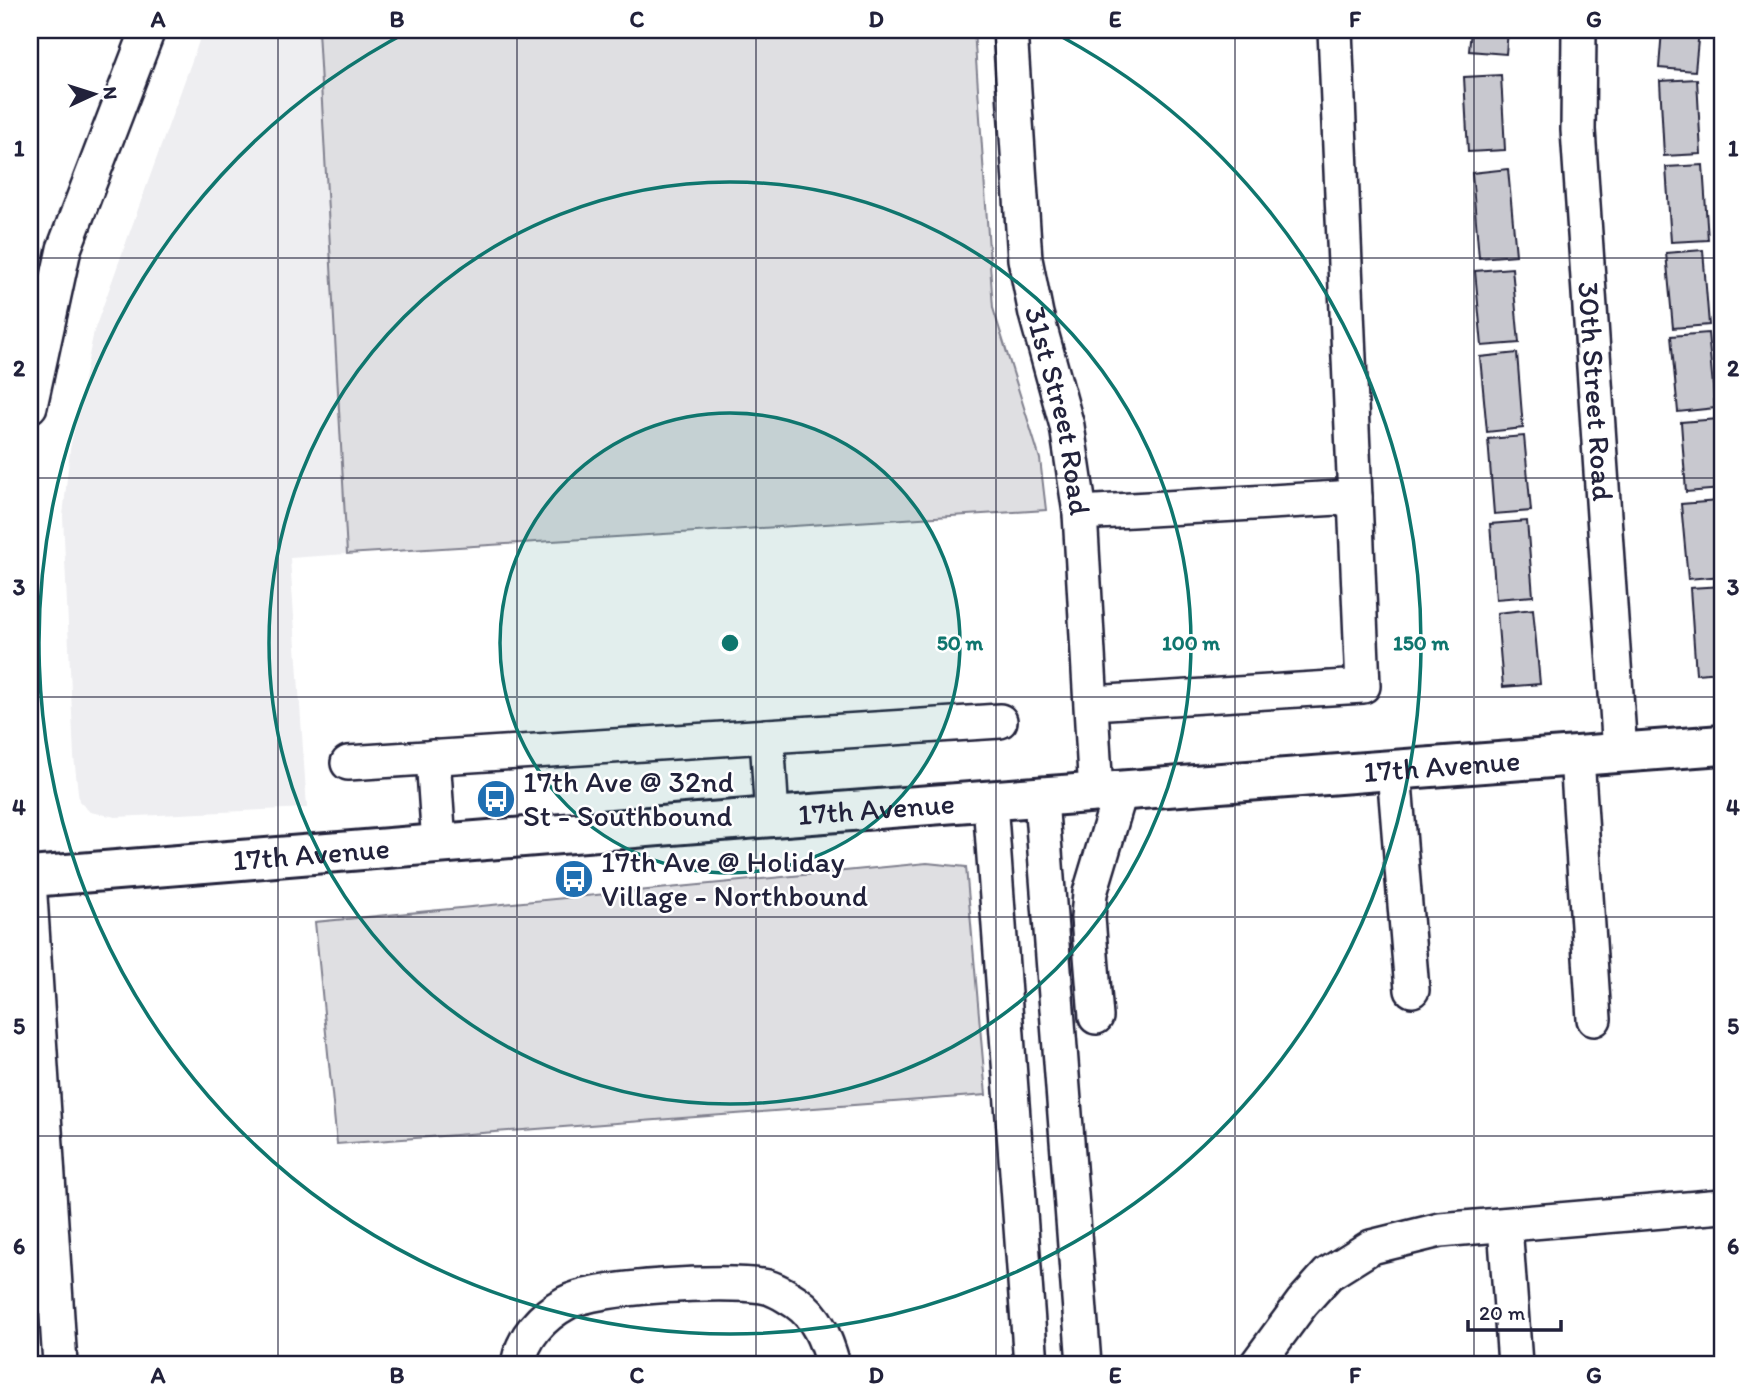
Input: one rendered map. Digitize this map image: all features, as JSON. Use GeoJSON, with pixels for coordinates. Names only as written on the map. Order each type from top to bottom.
{"type":"FeatureCollection","features":[{"type":"Feature","properties":{"kind":"main road","name":"17th Avenue"},"geometry":{"type":"LineString","coordinates":[[30,877],[772,817],[1041,799],[1722,745]]}},
{"type":"Feature","properties":{"kind":"street"},"geometry":{"type":"LineString","coordinates":[[30,406],[36,343],[64,249],[148,30]]}},
{"type":"Feature","properties":{"kind":"street","name":"31st Street Road"},"geometry":{"type":"LineString","coordinates":[[1010,30],[1025,259],[1044,347],[1067,426],[1080,513],[1092,703],[1108,793],[1088,918],[1096,1017]]}},
{"type":"Feature","properties":{"kind":"street"},"geometry":{"type":"LineString","coordinates":[[1092,703],[1363,686],[1335,30]]}},
{"type":"Feature","properties":{"kind":"street","name":"30th Street Road"},"geometry":{"type":"LineString","coordinates":[[1579,30],[1578,130],[1620,753]]}},
{"type":"Feature","properties":{"kind":"street"},"geometry":{"type":"LineString","coordinates":[[1080,513],[1355,497]]}},
{"type":"Feature","properties":{"kind":"street"},"geometry":{"type":"LineString","coordinates":[[348,763],[1000,721]]}},
{"type":"Feature","properties":{"kind":"street"},"geometry":{"type":"LineString","coordinates":[[766,736],[772,817]]}},
{"type":"Feature","properties":{"kind":"street"},"geometry":{"type":"LineString","coordinates":[[433,757],[439,844]]}},
{"type":"Feature","properties":{"kind":"street"},"geometry":{"type":"LineString","coordinates":[[1577,757],[1594,1019]]}},
{"type":"Feature","properties":{"kind":"street"},"geometry":{"type":"LineString","coordinates":[[1394,771],[1412,990]]}},
{"type":"Feature","properties":{"kind":"street"},"geometry":{"type":"LineString","coordinates":[[1041,799],[1084,1364]]}},
{"type":"Feature","properties":{"kind":"street"},"geometry":{"type":"LineString","coordinates":[[990,802],[1031,1364]]}},
{"type":"Feature","properties":{"kind":"street"},"geometry":{"type":"LineString","coordinates":[[30,896],[44,1322],[60,1364]]}},
{"type":"Feature","properties":{"kind":"street"},"geometry":{"type":"LineString","coordinates":[[1257,1364],[1302,1303],[1328,1274],[1371,1247],[1440,1230],[1722,1206]]}},
{"type":"Feature","properties":{"kind":"street"},"geometry":{"type":"LineString","coordinates":[[1505,1225],[1516,1364]]}},
{"type":"Feature","properties":{"kind":"street"},"geometry":{"type":"LineString","coordinates":[[518,1364],[526,1340],[538,1324],[568,1301],[620,1289],[764,1286],[797,1302],[824,1333],[833,1364]]}},
{"type":"Feature","properties":{"kind":"shaded area"},"geometry":{"type":"Polygon","coordinates":[[[203,30],[318,30],[347,554],[290,558],[307,808],[116,817],[90,812],[79,801],[74,757],[63,516],[70,449],[94,331],[203,30]]]}},
{"type":"Feature","properties":{"kind":"shaded area"},"geometry":{"type":"Polygon","coordinates":[[[318,30],[974,30],[993,308],[1040,459],[1046,510],[347,554],[318,30]]]}},
{"type":"Feature","properties":{"kind":"shaded area"},"geometry":{"type":"Polygon","coordinates":[[[927,863],[966,867],[986,1095],[337,1144],[315,922],[927,863]]]}},
{"type":"Feature","properties":{"kind":"building"},"geometry":{"type":"Polygon","coordinates":[[[1471,30],[1508,30],[1506,54],[1469,51],[1471,30]]]}},
{"type":"Feature","properties":{"kind":"building"},"geometry":{"type":"Polygon","coordinates":[[[1662,30],[1699,30],[1695,71],[1659,68],[1662,30]]]}},
{"type":"Feature","properties":{"kind":"building"},"geometry":{"type":"Polygon","coordinates":[[[1501,75],[1505,150],[1468,152],[1464,77],[1501,75]]]}},
{"type":"Feature","properties":{"kind":"building"},"geometry":{"type":"Polygon","coordinates":[[[1697,79],[1701,154],[1664,156],[1660,81],[1697,79]]]}},
{"type":"Feature","properties":{"kind":"building"},"geometry":{"type":"Polygon","coordinates":[[[1703,165],[1708,240],[1671,242],[1666,167],[1703,165]]]}},
{"type":"Feature","properties":{"kind":"building"},"geometry":{"type":"Polygon","coordinates":[[[1508,169],[1516,255],[1479,258],[1472,173],[1508,169]]]}},
{"type":"Feature","properties":{"kind":"building"},"geometry":{"type":"Polygon","coordinates":[[[1703,250],[1709,325],[1673,328],[1666,253],[1703,250]]]}},
{"type":"Feature","properties":{"kind":"building"},"geometry":{"type":"Polygon","coordinates":[[[1512,268],[1519,343],[1482,346],[1475,271],[1512,268]]]}},
{"type":"Feature","properties":{"kind":"building"},"geometry":{"type":"Polygon","coordinates":[[[1708,333],[1715,408],[1678,412],[1671,336],[1708,333]]]}},
{"type":"Feature","properties":{"kind":"building"},"geometry":{"type":"Polygon","coordinates":[[[1517,353],[1523,428],[1487,432],[1480,357],[1517,353]]]}},
{"type":"Feature","properties":{"kind":"building"},"geometry":{"type":"Polygon","coordinates":[[[1718,419],[1722,489],[1686,492],[1681,422],[1718,419]]]}},
{"type":"Feature","properties":{"kind":"building"},"geometry":{"type":"Polygon","coordinates":[[[1524,436],[1531,511],[1494,514],[1488,439],[1524,436]]]}},
{"type":"Feature","properties":{"kind":"building"},"geometry":{"type":"Polygon","coordinates":[[[1718,501],[1722,576],[1688,579],[1681,504],[1718,501]]]}},
{"type":"Feature","properties":{"kind":"building"},"geometry":{"type":"Polygon","coordinates":[[[1527,521],[1533,596],[1496,599],[1490,524],[1527,521]]]}},
{"type":"Feature","properties":{"kind":"building"},"geometry":{"type":"Polygon","coordinates":[[[1722,586],[1722,672],[1696,674],[1690,588],[1722,586]]]}},
{"type":"Feature","properties":{"kind":"building"},"geometry":{"type":"Polygon","coordinates":[[[1533,609],[1540,684],[1503,687],[1497,613],[1533,609]]]}},
{"type":"Feature","properties":{"kind":"place","name":"17th Ave @ 32nd St - Southbound"},"geometry":{"type":"Point","coordinates":[496,799]}},
{"type":"Feature","properties":{"kind":"place","name":"17th Ave @ Holiday Village - Northbound"},"geometry":{"type":"Point","coordinates":[574,879]}}]}
